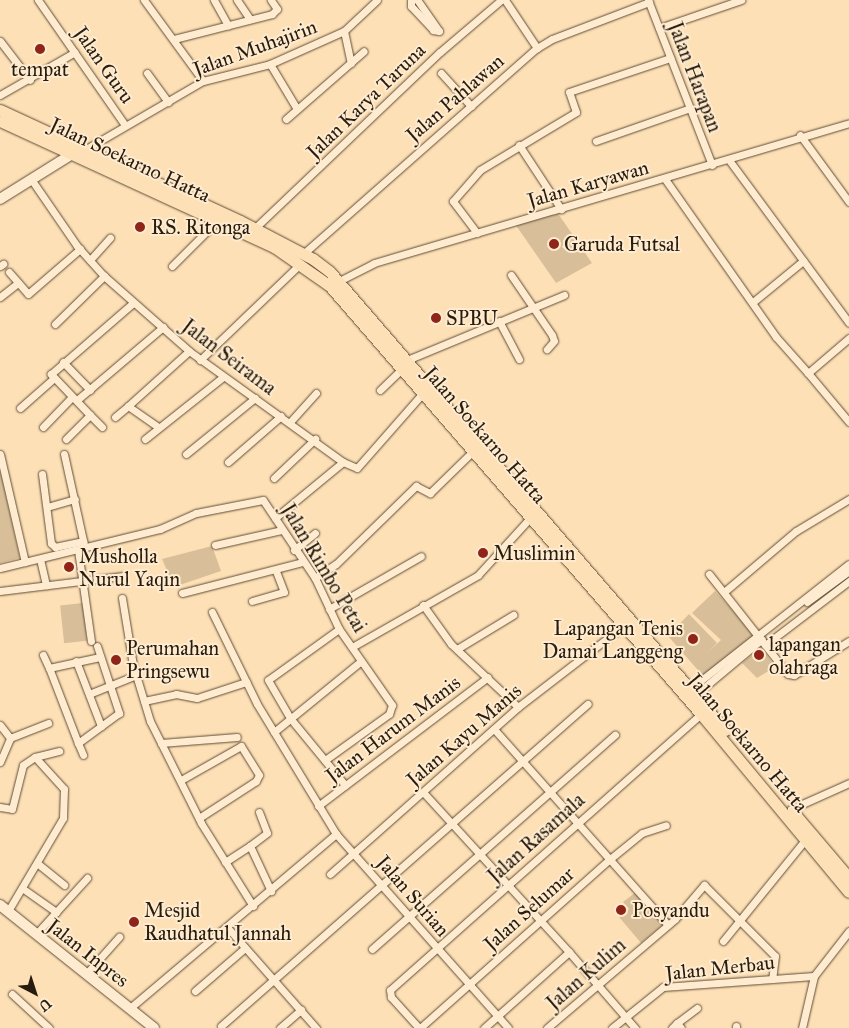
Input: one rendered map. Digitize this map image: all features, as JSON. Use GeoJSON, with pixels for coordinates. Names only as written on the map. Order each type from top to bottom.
{"type":"FeatureCollection","features":[{"type":"Feature","properties":{"kind":"main road","name":"Jalan Soekarno Hatta"},"geometry":{"type":"LineString","coordinates":[[0,110],[86,150],[302,259],[405,364],[423,393],[474,450],[510,485],[531,517],[623,626],[701,714],[849,892]]}},
{"type":"Feature","properties":{"kind":"main road","name":"Jalan Soekarno Hatta"},"geometry":{"type":"LineString","coordinates":[[0,121],[213,215],[256,228],[339,281],[405,364],[692,692],[849,878]]}},
{"type":"Feature","properties":{"kind":"main road"},"geometry":{"type":"LineString","coordinates":[[0,199],[72,154]]}},
{"type":"Feature","properties":{"kind":"main road","name":"Jalan Inpres"},"geometry":{"type":"LineString","coordinates":[[4,908],[154,1028]]}},
{"type":"Feature","properties":{"kind":"street","name":"Jalan Guru"},"geometry":{"type":"LineString","coordinates":[[38,0],[125,125]]}},
{"type":"Feature","properties":{"kind":"street"},"geometry":{"type":"LineString","coordinates":[[144,0],[203,81]]}},
{"type":"Feature","properties":{"kind":"street"},"geometry":{"type":"LineString","coordinates":[[214,0],[228,25]]}},
{"type":"Feature","properties":{"kind":"street"},"geometry":{"type":"LineString","coordinates":[[237,0],[250,19]]}},
{"type":"Feature","properties":{"kind":"street"},"geometry":{"type":"LineString","coordinates":[[174,39],[276,11],[271,0]]}},
{"type":"Feature","properties":{"kind":"street","name":"Jalan Muhajirin"},"geometry":{"type":"LineString","coordinates":[[86,150],[125,125],[203,81],[270,64],[344,31],[377,0]]}},
{"type":"Feature","properties":{"kind":"street","name":"Jalan Karya Taruna"},"geometry":{"type":"LineString","coordinates":[[256,228],[440,52],[501,0]]}},
{"type":"Feature","properties":{"kind":"street"},"geometry":{"type":"LineString","coordinates":[[505,0],[537,48]]}},
{"type":"Feature","properties":{"kind":"street"},"geometry":{"type":"LineString","coordinates":[[659,28],[741,0]]}},
{"type":"Feature","properties":{"kind":"street","name":"Jalan Pahlawan"},"geometry":{"type":"LineString","coordinates":[[200,360],[302,259],[537,48],[552,39],[649,1]]}},
{"type":"Feature","properties":{"kind":"street","name":"Jalan Harapan"},"geometry":{"type":"LineString","coordinates":[[649,1],[712,165]]}},
{"type":"Feature","properties":{"kind":"street"},"geometry":{"type":"LineString","coordinates":[[344,31],[351,63]]}},
{"type":"Feature","properties":{"kind":"street"},"geometry":{"type":"LineString","coordinates":[[0,41],[30,80]]}},
{"type":"Feature","properties":{"kind":"street"},"geometry":{"type":"LineString","coordinates":[[0,96],[75,52]]}},
{"type":"Feature","properties":{"kind":"street"},"geometry":{"type":"LineString","coordinates":[[286,119],[364,52]]}},
{"type":"Feature","properties":{"kind":"street"},"geometry":{"type":"LineString","coordinates":[[477,233],[454,198],[480,170],[577,111],[569,92],[670,58]]}},
{"type":"Feature","properties":{"kind":"street"},"geometry":{"type":"LineString","coordinates":[[270,64],[297,109]]}},
{"type":"Feature","properties":{"kind":"street"},"geometry":{"type":"LineString","coordinates":[[147,73],[168,102]]}},
{"type":"Feature","properties":{"kind":"street"},"geometry":{"type":"LineString","coordinates":[[442,73],[471,106]]}},
{"type":"Feature","properties":{"kind":"street"},"geometry":{"type":"LineString","coordinates":[[596,141],[690,108]]}},
{"type":"Feature","properties":{"kind":"street","name":"Jalan Karyawan"},"geometry":{"type":"LineString","coordinates":[[339,281],[374,263],[729,160],[800,135],[849,123]]}},
{"type":"Feature","properties":{"kind":"street"},"geometry":{"type":"LineString","coordinates":[[800,135],[849,202]]}},
{"type":"Feature","properties":{"kind":"street"},"geometry":{"type":"LineString","coordinates":[[520,145],[561,209]]}},
{"type":"Feature","properties":{"kind":"street"},"geometry":{"type":"LineString","coordinates":[[729,160],[849,323]]}},
{"type":"Feature","properties":{"kind":"street","name":"Jalan Seirama"},"geometry":{"type":"LineString","coordinates":[[31,179],[80,249],[104,276],[133,303],[200,360],[315,439],[343,462]]}},
{"type":"Feature","properties":{"kind":"street"},"geometry":{"type":"LineString","coordinates":[[665,179],[776,337],[849,422]]}},
{"type":"Feature","properties":{"kind":"street"},"geometry":{"type":"LineString","coordinates":[[172,266],[213,215]]}},
{"type":"Feature","properties":{"kind":"street"},"geometry":{"type":"LineString","coordinates":[[90,260],[110,238]]}},
{"type":"Feature","properties":{"kind":"street"},"geometry":{"type":"LineString","coordinates":[[9,272],[29,293],[80,249]]}},
{"type":"Feature","properties":{"kind":"street"},"geometry":{"type":"LineString","coordinates":[[753,302],[804,261]]}},
{"type":"Feature","properties":{"kind":"street"},"geometry":{"type":"LineString","coordinates":[[511,275],[552,335],[554,341],[547,349]]}},
{"type":"Feature","properties":{"kind":"street"},"geometry":{"type":"LineString","coordinates":[[55,324],[104,276]]}},
{"type":"Feature","properties":{"kind":"street"},"geometry":{"type":"LineString","coordinates":[[0,297],[18,283]]}},
{"type":"Feature","properties":{"kind":"street"},"geometry":{"type":"LineString","coordinates":[[380,390],[405,364],[498,321],[564,295]]}},
{"type":"Feature","properties":{"kind":"street"},"geometry":{"type":"LineString","coordinates":[[102,427],[53,379],[53,371],[133,303]]}},
{"type":"Feature","properties":{"kind":"street"},"geometry":{"type":"LineString","coordinates":[[498,321],[519,359]]}},
{"type":"Feature","properties":{"kind":"street"},"geometry":{"type":"LineString","coordinates":[[43,428],[75,399],[90,390],[163,327]]}},
{"type":"Feature","properties":{"kind":"street"},"geometry":{"type":"LineString","coordinates":[[808,373],[849,338]]}},
{"type":"Feature","properties":{"kind":"street"},"geometry":{"type":"LineString","coordinates":[[115,417],[189,351]]}},
{"type":"Feature","properties":{"kind":"street"},"geometry":{"type":"LineString","coordinates":[[63,362],[90,390]]}},
{"type":"Feature","properties":{"kind":"street"},"geometry":{"type":"LineString","coordinates":[[145,439],[223,377]]}},
{"type":"Feature","properties":{"kind":"street"},"geometry":{"type":"LineString","coordinates":[[20,408],[53,379]]}},
{"type":"Feature","properties":{"kind":"street"},"geometry":{"type":"LineString","coordinates":[[290,422],[316,393]]}},
{"type":"Feature","properties":{"kind":"street"},"geometry":{"type":"LineString","coordinates":[[275,518],[343,462],[357,468],[423,393]]}},
{"type":"Feature","properties":{"kind":"street"},"geometry":{"type":"LineString","coordinates":[[186,454],[255,398]]}},
{"type":"Feature","properties":{"kind":"street"},"geometry":{"type":"LineString","coordinates":[[128,406],[158,427]]}},
{"type":"Feature","properties":{"kind":"street"},"geometry":{"type":"LineString","coordinates":[[66,439],[90,415]]}},
{"type":"Feature","properties":{"kind":"street"},"geometry":{"type":"LineString","coordinates":[[228,462],[281,416]]}},
{"type":"Feature","properties":{"kind":"street"},"geometry":{"type":"LineString","coordinates":[[274,478],[315,439]]}},
{"type":"Feature","properties":{"kind":"street"},"geometry":{"type":"LineString","coordinates":[[315,578],[336,564],[416,486],[430,493],[474,450]]}},
{"type":"Feature","properties":{"kind":"street"},"geometry":{"type":"LineString","coordinates":[[0,454],[25,562]]}},
{"type":"Feature","properties":{"kind":"street"},"geometry":{"type":"LineString","coordinates":[[64,454],[75,499],[82,546],[83,581],[94,644],[119,713],[78,743]]}},
{"type":"Feature","properties":{"kind":"street"},"geometry":{"type":"LineString","coordinates":[[42,474],[55,547],[82,546]]}},
{"type":"Feature","properties":{"kind":"street"},"geometry":{"type":"LineString","coordinates":[[47,507],[75,499]]}},
{"type":"Feature","properties":{"kind":"street"},"geometry":{"type":"LineString","coordinates":[[724,592],[796,531],[849,499]]}},
{"type":"Feature","properties":{"kind":"street","name":"Jalan Rimbo Petai"},"geometry":{"type":"LineString","coordinates":[[0,568],[82,546],[160,529],[196,513],[258,500],[267,503],[294,550],[315,578],[339,629],[392,710],[325,760]]}},
{"type":"Feature","properties":{"kind":"street"},"geometry":{"type":"LineString","coordinates":[[352,647],[422,605],[478,576],[531,517]]}},
{"type":"Feature","properties":{"kind":"street"},"geometry":{"type":"LineString","coordinates":[[216,546],[282,530]]}},
{"type":"Feature","properties":{"kind":"street"},"geometry":{"type":"LineString","coordinates":[[294,550],[315,533]]}},
{"type":"Feature","properties":{"kind":"street"},"geometry":{"type":"LineString","coordinates":[[329,609],[421,556]]}},
{"type":"Feature","properties":{"kind":"street"},"geometry":{"type":"LineString","coordinates":[[40,558],[46,585]]}},
{"type":"Feature","properties":{"kind":"street"},"geometry":{"type":"LineString","coordinates":[[182,593],[276,571],[303,562]]}},
{"type":"Feature","properties":{"kind":"street"},"geometry":{"type":"LineString","coordinates":[[808,602],[849,564]]}},
{"type":"Feature","properties":{"kind":"street"},"geometry":{"type":"LineString","coordinates":[[252,601],[284,592],[276,571]]}},
{"type":"Feature","properties":{"kind":"street"},"geometry":{"type":"LineString","coordinates":[[692,692],[761,641],[836,579],[849,571]]}},
{"type":"Feature","properties":{"kind":"street"},"geometry":{"type":"LineString","coordinates":[[709,574],[790,676],[849,640]]}},
{"type":"Feature","properties":{"kind":"street"},"geometry":{"type":"LineString","coordinates":[[0,591],[122,576]]}},
{"type":"Feature","properties":{"kind":"street"},"geometry":{"type":"LineString","coordinates":[[836,579],[840,588]]}},
{"type":"Feature","properties":{"kind":"street"},"geometry":{"type":"LineString","coordinates":[[808,602],[840,588],[849,581]]}},
{"type":"Feature","properties":{"kind":"street"},"geometry":{"type":"LineString","coordinates":[[122,598],[136,675],[161,743],[181,780],[198,818],[253,906]]}},
{"type":"Feature","properties":{"kind":"street"},"geometry":{"type":"LineString","coordinates":[[422,605],[457,649],[518,707]]}},
{"type":"Feature","properties":{"kind":"street","name":"Jalan Surian"},"geometry":{"type":"LineString","coordinates":[[212,612],[246,682],[336,834],[508,1028]]}},
{"type":"Feature","properties":{"kind":"street"},"geometry":{"type":"LineString","coordinates":[[457,649],[513,615]]}},
{"type":"Feature","properties":{"kind":"street","name":"Jalan Kayu Manis"},"geometry":{"type":"LineString","coordinates":[[330,874],[518,707],[623,626]]}},
{"type":"Feature","properties":{"kind":"street"},"geometry":{"type":"LineString","coordinates":[[339,629],[269,677],[269,684],[290,718],[345,785]]}},
{"type":"Feature","properties":{"kind":"street"},"geometry":{"type":"LineString","coordinates":[[43,655],[83,755]]}},
{"type":"Feature","properties":{"kind":"street"},"geometry":{"type":"LineString","coordinates":[[49,668],[100,657]]}},
{"type":"Feature","properties":{"kind":"street"},"geometry":{"type":"LineString","coordinates":[[76,661],[101,726]]}},
{"type":"Feature","properties":{"kind":"street"},"geometry":{"type":"LineString","coordinates":[[274,732],[361,661]]}},
{"type":"Feature","properties":{"kind":"street"},"geometry":{"type":"LineString","coordinates":[[88,694],[136,675]]}},
{"type":"Feature","properties":{"kind":"street","name":"Jalan Harum Manis"},"geometry":{"type":"LineString","coordinates":[[318,806],[488,677]]}},
{"type":"Feature","properties":{"kind":"street"},"geometry":{"type":"LineString","coordinates":[[144,701],[176,694],[197,698],[246,682]]}},
{"type":"Feature","properties":{"kind":"street"},"geometry":{"type":"LineString","coordinates":[[221,1026],[522,759],[588,704]]}},
{"type":"Feature","properties":{"kind":"street","name":"Jalan Rasamala"},"geometry":{"type":"LineString","coordinates":[[420,1028],[391,997],[393,987],[701,714]]}},
{"type":"Feature","properties":{"kind":"street"},"geometry":{"type":"LineString","coordinates":[[0,762],[10,738],[48,723]]}},
{"type":"Feature","properties":{"kind":"street"},"geometry":{"type":"LineString","coordinates":[[0,725],[10,738]]}},
{"type":"Feature","properties":{"kind":"street"},"geometry":{"type":"LineString","coordinates":[[494,728],[668,925]]}},
{"type":"Feature","properties":{"kind":"street"},"geometry":{"type":"LineString","coordinates":[[372,949],[615,735]]}},
{"type":"Feature","properties":{"kind":"street"},"geometry":{"type":"LineString","coordinates":[[161,743],[237,737]]}},
{"type":"Feature","properties":{"kind":"street"},"geometry":{"type":"LineString","coordinates":[[181,780],[241,746],[259,775],[256,782],[198,818]]}},
{"type":"Feature","properties":{"kind":"street"},"geometry":{"type":"LineString","coordinates":[[0,807],[12,809],[23,765],[35,757],[59,751]]}},
{"type":"Feature","properties":{"kind":"street"},"geometry":{"type":"LineString","coordinates":[[4,908],[22,888],[37,863],[65,807],[64,789],[35,757]]}},
{"type":"Feature","properties":{"kind":"street"},"geometry":{"type":"LineString","coordinates":[[791,809],[849,783]]}},
{"type":"Feature","properties":{"kind":"street"},"geometry":{"type":"LineString","coordinates":[[423,792],[509,885],[635,1028]]}},
{"type":"Feature","properties":{"kind":"street"},"geometry":{"type":"LineString","coordinates":[[225,862],[267,833],[259,812]]}},
{"type":"Feature","properties":{"kind":"street","name":"Jalan Selumar"},"geometry":{"type":"LineString","coordinates":[[420,1028],[610,859],[642,833],[666,825]]}},
{"type":"Feature","properties":{"kind":"street"},"geometry":{"type":"LineString","coordinates":[[130,1008],[271,891],[336,834]]}},
{"type":"Feature","properties":{"kind":"street"},"geometry":{"type":"LineString","coordinates":[[722,941],[806,839]]}},
{"type":"Feature","properties":{"kind":"street"},"geometry":{"type":"LineString","coordinates":[[250,846],[271,891]]}},
{"type":"Feature","properties":{"kind":"street"},"geometry":{"type":"LineString","coordinates":[[37,863],[64,885]]}},
{"type":"Feature","properties":{"kind":"street"},"geometry":{"type":"LineString","coordinates":[[36,934],[87,878]]}},
{"type":"Feature","properties":{"kind":"street","name":"Jalan Kulim"},"geometry":{"type":"LineString","coordinates":[[548,1028],[668,925],[704,885],[740,919]]}},
{"type":"Feature","properties":{"kind":"street"},"geometry":{"type":"LineString","coordinates":[[22,888],[56,912]]}},
{"type":"Feature","properties":{"kind":"street"},"geometry":{"type":"LineString","coordinates":[[740,919],[776,956],[772,979]]}},
{"type":"Feature","properties":{"kind":"street"},"geometry":{"type":"LineString","coordinates":[[227,927],[316,1028]]}},
{"type":"Feature","properties":{"kind":"street"},"geometry":{"type":"LineString","coordinates":[[802,1028],[814,976],[849,931]]}},
{"type":"Feature","properties":{"kind":"street"},"geometry":{"type":"LineString","coordinates":[[86,974],[119,937]]}},
{"type":"Feature","properties":{"kind":"street"},"geometry":{"type":"LineString","coordinates":[[195,991],[245,948]]}},
{"type":"Feature","properties":{"kind":"street"},"geometry":{"type":"LineString","coordinates":[[484,1028],[569,952]]}},
{"type":"Feature","properties":{"kind":"street","name":"Jalan Merbau"},"geometry":{"type":"LineString","coordinates":[[612,1028],[663,987],[814,976]]}},
{"type":"Feature","properties":{"kind":"street"},"geometry":{"type":"LineString","coordinates":[[12,994],[47,1027]]}},
{"type":"Feature","properties":{"kind":"street"},"geometry":{"type":"LineString","coordinates":[[677,1026],[697,1008]]}},
{"type":"Feature","properties":{"kind":"street"},"geometry":{"type":"LineString","coordinates":[[280,1028],[301,1010]]}},
{"type":"Feature","properties":{"kind":"shaded area","name":"Garuda Futsal"},"geometry":{"type":"Polygon","coordinates":[[[557,212],[592,263],[556,283],[515,224],[557,212]]]}},
{"type":"Feature","properties":{"kind":"shaded area"},"geometry":{"type":"Polygon","coordinates":[[[0,469],[20,558],[0,563],[0,469]]]}},
{"type":"Feature","properties":{"kind":"shaded area"},"geometry":{"type":"Polygon","coordinates":[[[212,546],[221,571],[174,587],[162,559],[212,546]]]}},
{"type":"Feature","properties":{"kind":"shaded area"},"geometry":{"type":"Polygon","coordinates":[[[715,591],[755,635],[704,677],[668,636],[689,614],[717,643],[706,654],[721,640],[692,613],[715,591]]]}},
{"type":"Feature","properties":{"kind":"shaded area"},"geometry":{"type":"Polygon","coordinates":[[[83,603],[87,641],[64,643],[60,605],[83,603]]]}},
{"type":"Feature","properties":{"kind":"shaded area","name":"lapangan olahraga"},"geometry":{"type":"Polygon","coordinates":[[[761,647],[775,667],[757,678],[742,663],[761,647]]]}},
{"type":"Feature","properties":{"kind":"shaded area"},"geometry":{"type":"Polygon","coordinates":[[[636,892],[664,924],[641,943],[619,917],[629,909],[623,902],[636,892]]]}},
{"type":"Feature","properties":{"kind":"place","name":"tempat"},"geometry":{"type":"Point","coordinates":[40,49]}},
{"type":"Feature","properties":{"kind":"place","name":"RS. Ritonga"},"geometry":{"type":"Point","coordinates":[140,227]}},
{"type":"Feature","properties":{"kind":"place","name":"Garuda Futsal"},"geometry":{"type":"Point","coordinates":[554,244]}},
{"type":"Feature","properties":{"kind":"place","name":"SPBU"},"geometry":{"type":"Point","coordinates":[436,318]}},
{"type":"Feature","properties":{"kind":"place","name":"Muslimin"},"geometry":{"type":"Point","coordinates":[483,553]}},
{"type":"Feature","properties":{"kind":"place","name":"Musholla Nurul Yaqin"},"geometry":{"type":"Point","coordinates":[69,567]}},
{"type":"Feature","properties":{"kind":"place","name":"Lapangan Tenis Damai Langgeng"},"geometry":{"type":"Point","coordinates":[693,639]}},
{"type":"Feature","properties":{"kind":"place","name":"lapangan olahraga"},"geometry":{"type":"Point","coordinates":[759,655]}},
{"type":"Feature","properties":{"kind":"place","name":"Perumahan Pringsewu"},"geometry":{"type":"Point","coordinates":[116,660]}},
{"type":"Feature","properties":{"kind":"place","name":"Posyandu"},"geometry":{"type":"Point","coordinates":[621,910]}},
{"type":"Feature","properties":{"kind":"place","name":"Mesjid Raudhatul Jannah"},"geometry":{"type":"Point","coordinates":[134,922]}}]}
